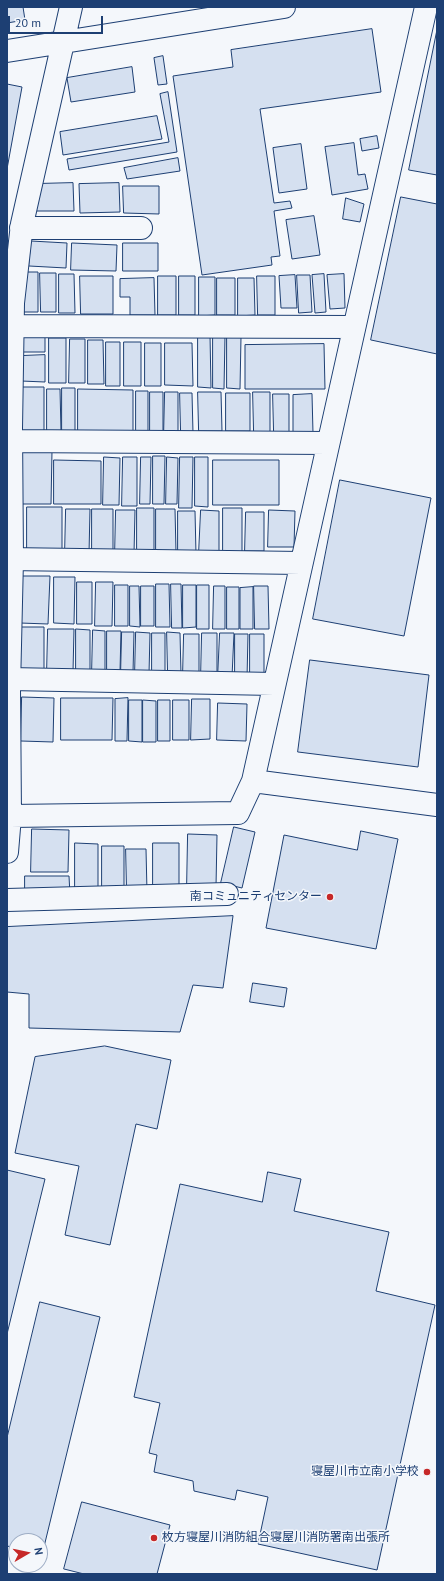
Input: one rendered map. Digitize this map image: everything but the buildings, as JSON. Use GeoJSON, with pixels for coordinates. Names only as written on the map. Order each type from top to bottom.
{"type":"FeatureCollection","features":[{"type":"Feature","properties":{"kind":"street"},"geometry":{"type":"LineString","coordinates":[[7,852],[10,816],[8,685],[12,326],[10,302],[21,228],[72,7]]}},
{"type":"Feature","properties":{"kind":"street"},"geometry":{"type":"LineString","coordinates":[[7,51],[284,7]]}},
{"type":"Feature","properties":{"kind":"street"},"geometry":{"type":"LineString","coordinates":[[10,816],[238,813],[253,781],[426,7]]}},
{"type":"Feature","properties":{"kind":"street"},"geometry":{"type":"LineString","coordinates":[[21,228],[141,228]]}},
{"type":"Feature","properties":{"kind":"street"},"geometry":{"type":"LineString","coordinates":[[12,326],[354,327]]}},
{"type":"Feature","properties":{"kind":"street"},"geometry":{"type":"LineString","coordinates":[[10,432],[328,443]]}},
{"type":"Feature","properties":{"kind":"street"},"geometry":{"type":"LineString","coordinates":[[9,559],[301,563]]}},
{"type":"Feature","properties":{"kind":"street"},"geometry":{"type":"LineString","coordinates":[[8,685],[274,684]]}},
{"type":"Feature","properties":{"kind":"street"},"geometry":{"type":"LineString","coordinates":[[253,781],[437,805]]}},
{"type":"Feature","properties":{"kind":"street"},"geometry":{"type":"LineString","coordinates":[[7,900],[227,894]]}},
{"type":"Feature","properties":{"kind":"place","name":"南コミュニティセンター"},"geometry":{"type":"Point","coordinates":[330,897]}},
{"type":"Feature","properties":{"kind":"place","name":"寝屋川市立南小学校"},"geometry":{"type":"Point","coordinates":[427,1472]}},
{"type":"Feature","properties":{"kind":"place","name":"枚方寝屋川消防組合寝屋川消防署南出張所"},"geometry":{"type":"Point","coordinates":[154,1538]}}]}
